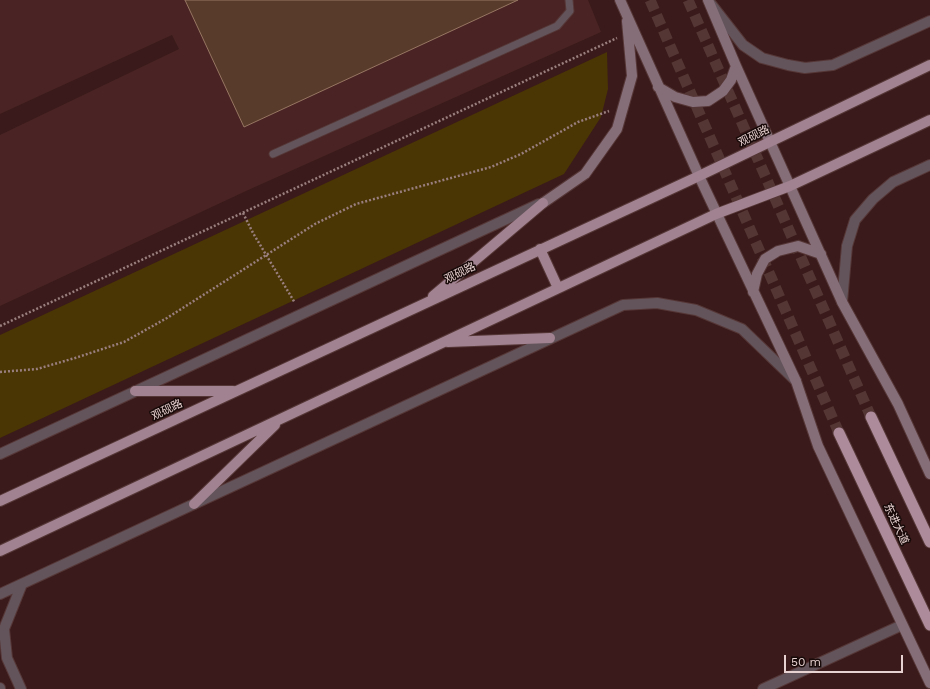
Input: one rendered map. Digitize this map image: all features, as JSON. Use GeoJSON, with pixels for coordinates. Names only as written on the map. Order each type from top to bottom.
{"type":"FeatureCollection","features":[{"type":"Feature","properties":{"kind":"highway","name":"东进大道"},"geometry":{"type":"LineString","coordinates":[[871,417],[930,542]]}},
{"type":"Feature","properties":{"kind":"highway","name":"东进大道"},"geometry":{"type":"LineString","coordinates":[[839,433],[930,625]]}},
{"type":"Feature","properties":{"kind":"main road"},"geometry":{"type":"LineString","coordinates":[[620,0],[698,176],[796,381],[818,446],[930,683]]}},
{"type":"Feature","properties":{"kind":"main road"},"geometry":{"type":"LineString","coordinates":[[708,0],[842,302],[898,404],[930,474]]}},
{"type":"Feature","properties":{"kind":"main road"},"geometry":{"type":"LineString","coordinates":[[422,305],[543,203],[585,174],[617,129],[632,76],[626,14]]}},
{"type":"Feature","properties":{"kind":"main road"},"geometry":{"type":"LineString","coordinates":[[658,86],[675,97],[693,102],[708,101],[723,92],[731,80],[736,66]]}},
{"type":"Feature","properties":{"kind":"main road","name":"观砚路"},"geometry":{"type":"LineString","coordinates":[[0,502],[930,66]]}},
{"type":"Feature","properties":{"kind":"main road"},"geometry":{"type":"LineString","coordinates":[[0,551],[716,214],[790,186],[930,120]]}},
{"type":"Feature","properties":{"kind":"main road"},"geometry":{"type":"LineString","coordinates":[[753,292],[757,274],[765,259],[778,251],[798,246],[821,254]]}},
{"type":"Feature","properties":{"kind":"main road"},"geometry":{"type":"LineString","coordinates":[[540,250],[558,288]]}},
{"type":"Feature","properties":{"kind":"main road"},"geometry":{"type":"LineString","coordinates":[[444,342],[550,338]]}},
{"type":"Feature","properties":{"kind":"main road"},"geometry":{"type":"LineString","coordinates":[[135,391],[237,391]]}},
{"type":"Feature","properties":{"kind":"main road"},"geometry":{"type":"LineString","coordinates":[[194,504],[281,419]]}},
{"type":"Feature","properties":{"kind":"street"},"geometry":{"type":"LineString","coordinates":[[708,0],[743,44],[762,58],[805,68],[833,65],[930,21]]}},
{"type":"Feature","properties":{"kind":"street"},"geometry":{"type":"LineString","coordinates":[[842,302],[847,246],[855,220],[873,199],[894,182],[930,165]]}},
{"type":"Feature","properties":{"kind":"street"},"geometry":{"type":"LineString","coordinates":[[0,454],[543,203]]}},
{"type":"Feature","properties":{"kind":"street"},"geometry":{"type":"LineString","coordinates":[[0,594],[623,305],[657,303],[696,310],[742,329],[796,381]]}},
{"type":"Feature","properties":{"kind":"street"},"geometry":{"type":"LineString","coordinates":[[21,689],[7,658],[4,629],[22,584]]}},
{"type":"Feature","properties":{"kind":"street"},"geometry":{"type":"LineString","coordinates":[[763,689],[902,624]]}},
{"type":"Feature","properties":{"kind":"lane"},"geometry":{"type":"LineString","coordinates":[[273,154],[557,26],[570,11],[569,0]]}},
{"type":"Feature","properties":{"kind":"path"},"geometry":{"type":"LineString","coordinates":[[0,326],[628,33]]}},
{"type":"Feature","properties":{"kind":"path"},"geometry":{"type":"LineString","coordinates":[[0,372],[37,368],[75,358],[124,342],[167,318],[315,224],[356,204],[491,167],[521,154],[578,122],[624,105]]}},
{"type":"Feature","properties":{"kind":"path"},"geometry":{"type":"LineString","coordinates":[[243,212],[253,233],[302,314]]}},
{"type":"Feature","properties":{"kind":"shaded area"},"geometry":{"type":"Polygon","coordinates":[[[0,0],[588,0],[601,32],[246,191],[0,306],[0,135],[179,49],[172,35],[0,114],[0,0]]]}},
{"type":"Feature","properties":{"kind":"shaded area"},"geometry":{"type":"Polygon","coordinates":[[[607,52],[608,89],[601,117],[564,174],[0,438],[0,335],[607,52]]]}},
{"type":"Feature","properties":{"kind":"building"},"geometry":{"type":"Polygon","coordinates":[[[185,0],[518,0],[244,127],[185,0]]]}},
{"type":"Feature","properties":{"kind":"tunnel"},"geometry":{"type":"LineString","coordinates":[[650,0],[839,433]]}},
{"type":"Feature","properties":{"kind":"tunnel"},"geometry":{"type":"LineString","coordinates":[[688,0],[871,417]]}}]}
